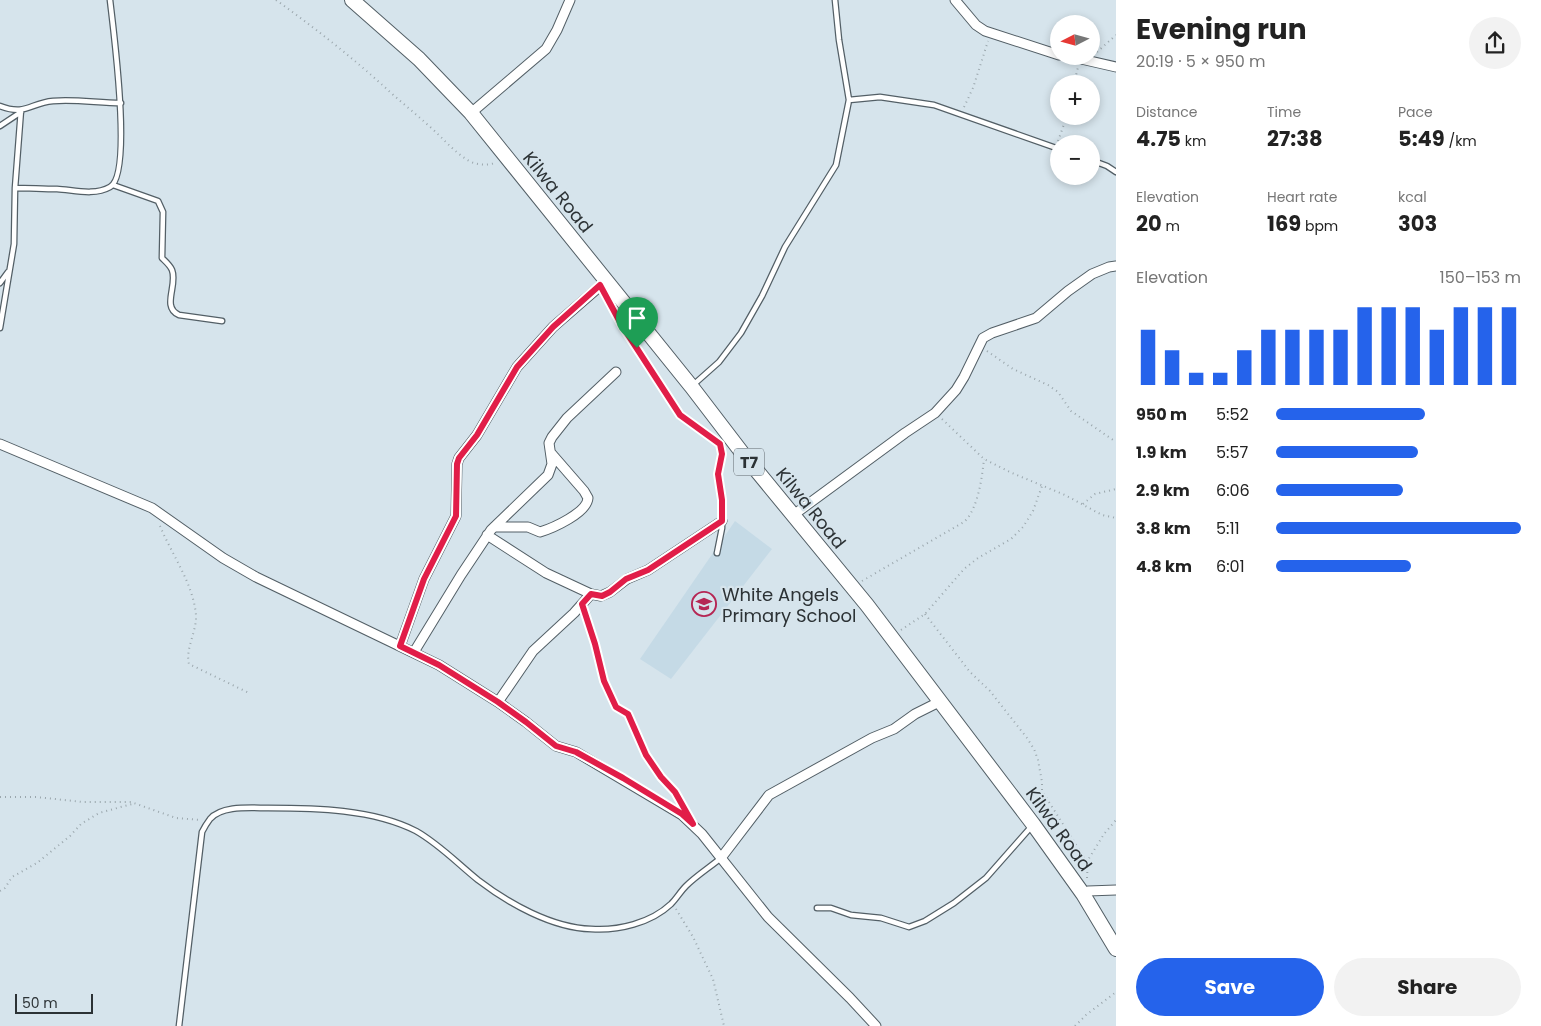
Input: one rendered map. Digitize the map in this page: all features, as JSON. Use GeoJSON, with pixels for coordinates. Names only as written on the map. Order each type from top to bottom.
{"type":"FeatureCollection","features":[{"type":"Feature","properties":{"kind":"highway","name":"Kilwa Road"},"geometry":{"type":"LineString","coordinates":[[352,0],[419,58],[471,113],[603,283],[692,386],[792,516],[851,587],[1034,824],[1085,892],[1116,949]]}},
{"type":"Feature","properties":{"kind":"street"},"geometry":{"type":"LineString","coordinates":[[471,113],[546,49],[558,30],[570,0]]}},
{"type":"Feature","properties":{"kind":"street"},"geometry":{"type":"LineString","coordinates":[[955,0],[976,25],[990,33],[1050,52]]}},
{"type":"Feature","properties":{"kind":"street"},"geometry":{"type":"LineString","coordinates":[[1100,63],[1116,67]]}},
{"type":"Feature","properties":{"kind":"street"},"geometry":{"type":"LineString","coordinates":[[792,516],[935,413],[960,383],[982,340],[987,336],[1036,318],[1092,274],[1116,266]]}},
{"type":"Feature","properties":{"kind":"street"},"geometry":{"type":"LineString","coordinates":[[400,646],[424,579],[456,516],[457,464],[459,458],[477,435],[517,367],[553,327],[603,283]]}},
{"type":"Feature","properties":{"kind":"street"},"geometry":{"type":"LineString","coordinates":[[414,652],[487,535],[548,475],[552,464],[549,441],[562,424],[616,372]]}},
{"type":"Feature","properties":{"kind":"street"},"geometry":{"type":"LineString","coordinates":[[0,444],[152,508],[223,558],[256,577],[439,665],[498,702],[556,746],[576,752],[682,814],[702,834],[768,917],[876,1026]]}},
{"type":"Feature","properties":{"kind":"street"},"geometry":{"type":"LineString","coordinates":[[494,527],[528,527],[540,532],[560,524],[587,504],[588,498],[584,491],[550,453]]}},
{"type":"Feature","properties":{"kind":"street"},"geometry":{"type":"LineString","coordinates":[[487,535],[524,560],[591,594],[602,596],[626,579],[648,570],[722,521]]}},
{"type":"Feature","properties":{"kind":"street"},"geometry":{"type":"LineString","coordinates":[[498,702],[533,652],[591,594]]}},
{"type":"Feature","properties":{"kind":"street"},"geometry":{"type":"LineString","coordinates":[[721,858],[770,795],[872,738],[894,729],[914,714],[939,702]]}},
{"type":"Feature","properties":{"kind":"street"},"geometry":{"type":"LineString","coordinates":[[1085,892],[1116,890]]}},
{"type":"Feature","properties":{"kind":"lane"},"geometry":{"type":"LineString","coordinates":[[15,188],[93,192],[109,188],[116,181],[120,158],[121,103],[110,0]]}},
{"type":"Feature","properties":{"kind":"lane"},"geometry":{"type":"LineString","coordinates":[[692,386],[719,362],[733,346],[762,296],[785,247],[834,171],[849,100],[839,40],[835,0]]}},
{"type":"Feature","properties":{"kind":"lane"},"geometry":{"type":"LineString","coordinates":[[849,100],[880,97],[934,105],[1050,146]]}},
{"type":"Feature","properties":{"kind":"lane"},"geometry":{"type":"LineString","coordinates":[[0,126],[21,111],[52,101],[121,103]]}},
{"type":"Feature","properties":{"kind":"lane"},"geometry":{"type":"LineString","coordinates":[[0,106],[13,111],[21,111]]}},
{"type":"Feature","properties":{"kind":"lane"},"geometry":{"type":"LineString","coordinates":[[0,328],[14,244],[15,188],[21,111]]}},
{"type":"Feature","properties":{"kind":"lane"},"geometry":{"type":"LineString","coordinates":[[1100,163],[1116,172]]}},
{"type":"Feature","properties":{"kind":"lane"},"geometry":{"type":"LineString","coordinates":[[113,185],[158,201],[161,205],[162,258],[172,270],[173,282],[170,304],[174,312],[179,315],[222,321]]}},
{"type":"Feature","properties":{"kind":"lane"},"geometry":{"type":"LineString","coordinates":[[0,283],[9,270]]}},
{"type":"Feature","properties":{"kind":"lane"},"geometry":{"type":"LineString","coordinates":[[603,283],[621,324],[680,415],[720,444],[722,454],[718,474],[722,500],[722,521],[717,553]]}},
{"type":"Feature","properties":{"kind":"lane"},"geometry":{"type":"LineString","coordinates":[[179,1026],[202,832],[209,820],[215,815],[230,810],[315,808],[356,814],[401,825],[440,847],[478,880],[503,898],[552,922],[590,929],[611,928],[652,918],[672,903],[686,886],[721,858]]}},
{"type":"Feature","properties":{"kind":"lane"},"geometry":{"type":"LineString","coordinates":[[817,908],[831,908],[851,915],[881,918],[909,927],[925,921],[954,903],[986,878],[1034,824]]}},
{"type":"Feature","properties":{"kind":"path"},"geometry":{"type":"LineString","coordinates":[[276,0],[357,62],[441,139],[467,160],[473,163],[493,164],[507,158]]}},
{"type":"Feature","properties":{"kind":"path"},"geometry":{"type":"LineString","coordinates":[[961,114],[976,80],[990,33]]}},
{"type":"Feature","properties":{"kind":"path"},"geometry":{"type":"LineString","coordinates":[[1100,50],[1116,35]]}},
{"type":"Feature","properties":{"kind":"path"},"geometry":{"type":"LineString","coordinates":[[979,346],[1013,369],[1048,384],[1058,392],[1071,411],[1116,442]]}},
{"type":"Feature","properties":{"kind":"path"},"geometry":{"type":"LineString","coordinates":[[935,413],[984,459],[1012,473],[1064,494],[1102,515],[1116,518]]}},
{"type":"Feature","properties":{"kind":"path"},"geometry":{"type":"LineString","coordinates":[[851,587],[964,522],[972,512],[981,484],[984,459]]}},
{"type":"Feature","properties":{"kind":"path"},"geometry":{"type":"LineString","coordinates":[[890,637],[925,614],[964,569],[978,558],[1011,539],[1023,527],[1033,511],[1042,486]]}},
{"type":"Feature","properties":{"kind":"path"},"geometry":{"type":"LineString","coordinates":[[1083,504],[1095,494],[1116,489]]}},
{"type":"Feature","properties":{"kind":"path"},"geometry":{"type":"LineString","coordinates":[[160,526],[182,570],[193,598],[195,624],[188,655],[189,664],[248,692]]}},
{"type":"Feature","properties":{"kind":"path"},"geometry":{"type":"LineString","coordinates":[[582,604],[595,644],[604,681],[614,703],[618,709],[628,714],[646,755],[661,777],[675,792],[682,807]]}},
{"type":"Feature","properties":{"kind":"path"},"geometry":{"type":"LineString","coordinates":[[925,614],[966,668],[990,691],[1027,738],[1038,760],[1042,791],[1087,862]]}},
{"type":"Feature","properties":{"kind":"path"},"geometry":{"type":"LineString","coordinates":[[0,797],[36,797],[83,802],[134,803],[176,818],[209,820]]}},
{"type":"Feature","properties":{"kind":"path"},"geometry":{"type":"LineString","coordinates":[[0,891],[5,888],[12,877],[37,862],[87,820],[99,813],[134,803]]}},
{"type":"Feature","properties":{"kind":"path"},"geometry":{"type":"LineString","coordinates":[[1085,892],[1087,862],[1104,834],[1116,820]]}},
{"type":"Feature","properties":{"kind":"path"},"geometry":{"type":"LineString","coordinates":[[672,903],[693,937],[713,979],[724,1026]]}},
{"type":"Feature","properties":{"kind":"path"},"geometry":{"type":"LineString","coordinates":[[1075,1026],[1116,992]]}},
{"type":"Feature","properties":{"kind":"shaded area","name":"White Angels Primary School"},"geometry":{"type":"Polygon","coordinates":[[[735,521],[772,549],[671,679],[640,659],[735,521]]]}},
{"type":"Feature","properties":{"kind":"place","name":"White Angels Primary School"},"geometry":{"type":"Point","coordinates":[704,604]}},
{"type":"Feature","properties":{"kind":"route"},"geometry":{"type":"LineString","coordinates":[[600,285],[621,324],[637,348],[683,419],[720,444],[722,457],[718,474],[722,500],[722,521],[648,570],[626,579],[606,595],[591,594],[582,604],[595,644],[604,681],[616,707],[628,714],[646,755],[661,777],[675,792],[693,824],[682,814],[623,778],[576,752],[556,746],[498,702],[439,665],[400,646],[424,579],[458,511],[457,464],[459,458],[477,435],[517,367],[553,327],[600,285]]}}]}
